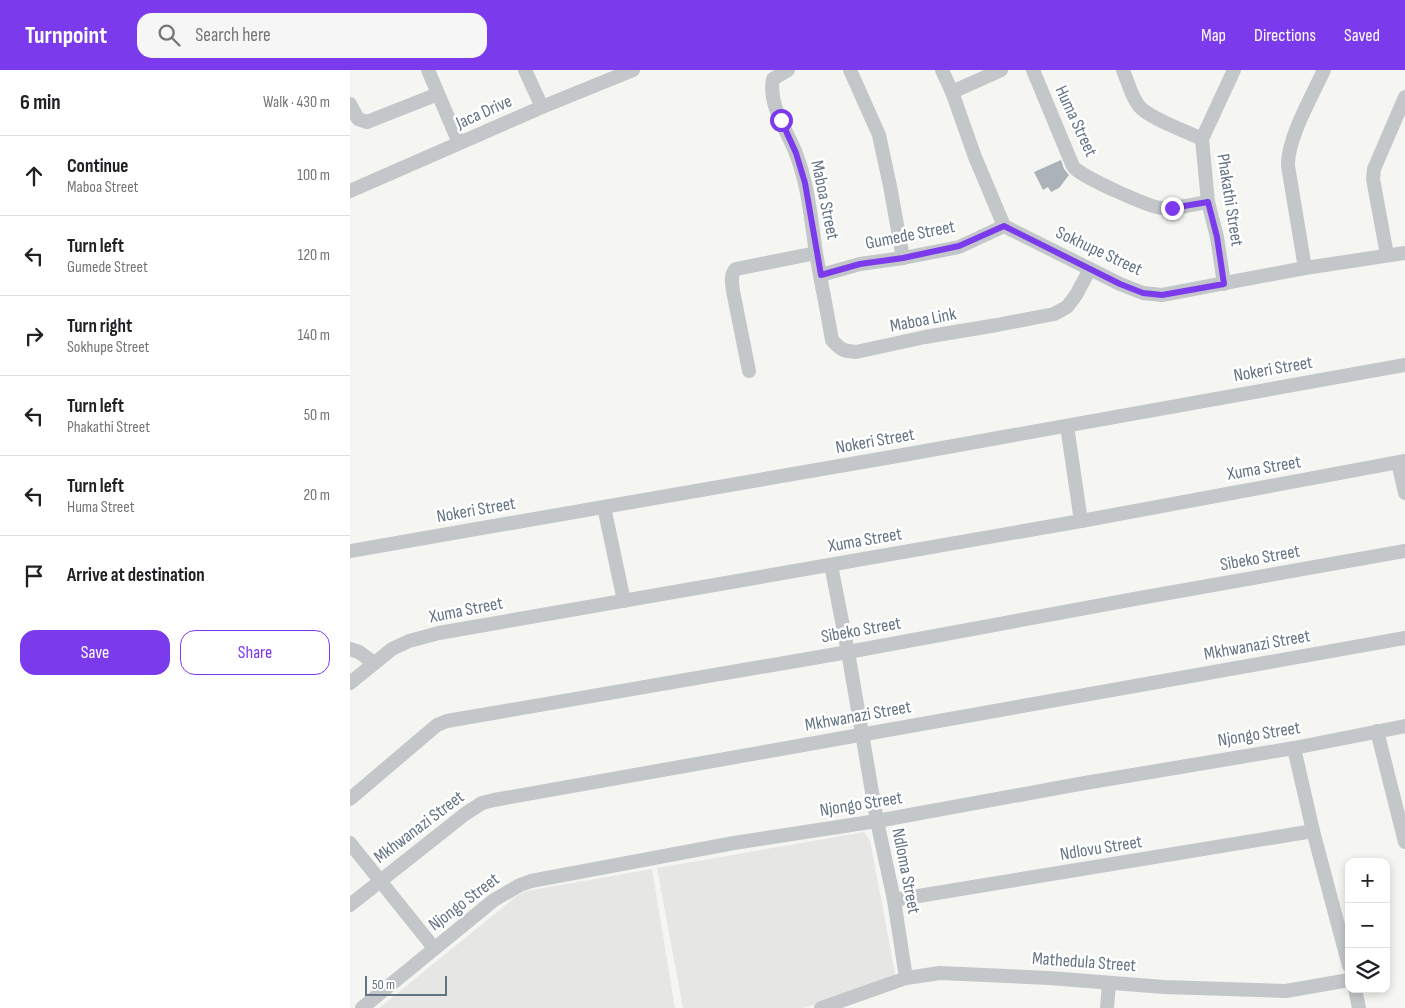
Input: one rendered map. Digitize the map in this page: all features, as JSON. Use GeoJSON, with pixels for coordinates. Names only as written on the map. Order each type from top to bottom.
{"type":"FeatureCollection","features":[{"type":"Feature","properties":{"kind":"street"},"geometry":{"type":"LineString","coordinates":[[428,70],[460,143]]}},
{"type":"Feature","properties":{"kind":"street"},"geometry":{"type":"LineString","coordinates":[[525,70],[542,107]]}},
{"type":"Feature","properties":{"kind":"street","name":"Jaca Drive"},"geometry":{"type":"LineString","coordinates":[[350,190],[633,70]]}},
{"type":"Feature","properties":{"kind":"street","name":"Maboa Street"},"geometry":{"type":"LineString","coordinates":[[749,371],[732,291],[734,271],[736,268],[816,253],[813,224],[805,183],[796,153],[773,99],[771,88],[773,79],[788,70]]}},
{"type":"Feature","properties":{"kind":"street"},"geometry":{"type":"LineString","coordinates":[[850,70],[879,135],[903,258]]}},
{"type":"Feature","properties":{"kind":"street"},"geometry":{"type":"LineString","coordinates":[[942,70],[1004,226]]}},
{"type":"Feature","properties":{"kind":"street"},"geometry":{"type":"LineString","coordinates":[[952,92],[1001,70]]}},
{"type":"Feature","properties":{"kind":"street","name":"Huma Street"},"geometry":{"type":"LineString","coordinates":[[1033,70],[1068,156],[1077,170],[1137,200],[1161,208],[1208,202]]}},
{"type":"Feature","properties":{"kind":"street"},"geometry":{"type":"LineString","coordinates":[[1123,70],[1139,106],[1154,117],[1202,138]]}},
{"type":"Feature","properties":{"kind":"street","name":"Phakathi Street"},"geometry":{"type":"LineString","coordinates":[[1224,284],[1217,237],[1208,202],[1202,138],[1234,70]]}},
{"type":"Feature","properties":{"kind":"street"},"geometry":{"type":"LineString","coordinates":[[1305,268],[1287,157],[1293,138],[1324,70]]}},
{"type":"Feature","properties":{"kind":"street"},"geometry":{"type":"LineString","coordinates":[[350,104],[358,120],[367,122],[438,94]]}},
{"type":"Feature","properties":{"kind":"street"},"geometry":{"type":"LineString","coordinates":[[1387,255],[1373,179],[1374,169],[1405,97]]}},
{"type":"Feature","properties":{"kind":"street","name":"Gumede Street"},"geometry":{"type":"LineString","coordinates":[[821,275],[860,264],[903,258],[959,246],[1004,226]]}},
{"type":"Feature","properties":{"kind":"street","name":"Sokhupe Street"},"geometry":{"type":"LineString","coordinates":[[1004,226],[1120,284],[1143,293],[1162,295],[1305,268],[1405,253]]}},
{"type":"Feature","properties":{"kind":"street","name":"Maboa Link"},"geometry":{"type":"LineString","coordinates":[[816,253],[832,340],[845,351],[856,352],[925,337],[997,326],[1054,314],[1067,307],[1090,269]]}},
{"type":"Feature","properties":{"kind":"street","name":"Nokeri Street"},"geometry":{"type":"LineString","coordinates":[[350,551],[1068,426],[1405,364]]}},
{"type":"Feature","properties":{"kind":"street"},"geometry":{"type":"LineString","coordinates":[[1068,426],[1081,521]]}},
{"type":"Feature","properties":{"kind":"street"},"geometry":{"type":"LineString","coordinates":[[1401,462],[1405,492]]}},
{"type":"Feature","properties":{"kind":"street","name":"Xuma Street"},"geometry":{"type":"LineString","coordinates":[[350,683],[392,649],[409,641],[439,633],[1081,521],[1401,462]]}},
{"type":"Feature","properties":{"kind":"street"},"geometry":{"type":"LineString","coordinates":[[604,507],[624,601]]}},
{"type":"Feature","properties":{"kind":"street","name":"Sibeko Street"},"geometry":{"type":"LineString","coordinates":[[350,799],[438,725],[447,721],[848,652],[1120,601],[1405,551]]}},
{"type":"Feature","properties":{"kind":"street","name":"Ndloma Street"},"geometry":{"type":"LineString","coordinates":[[831,565],[877,821],[894,900],[906,978]]}},
{"type":"Feature","properties":{"kind":"street","name":"Mkhwanazi Street"},"geometry":{"type":"LineString","coordinates":[[350,905],[465,814],[482,803],[1405,638]]}},
{"type":"Feature","properties":{"kind":"street"},"geometry":{"type":"LineString","coordinates":[[350,649],[359,652],[374,663]]}},
{"type":"Feature","properties":{"kind":"street","name":"Njongo Street"},"geometry":{"type":"LineString","coordinates":[[362,1008],[494,900],[520,884],[531,881],[734,843],[877,821],[1099,780],[1294,748],[1405,726]]}},
{"type":"Feature","properties":{"kind":"street"},"geometry":{"type":"LineString","coordinates":[[1377,731],[1405,842]]}},
{"type":"Feature","properties":{"kind":"street"},"geometry":{"type":"LineString","coordinates":[[1294,748],[1345,951]]}},
{"type":"Feature","properties":{"kind":"street","name":"Ndlovu Street"},"geometry":{"type":"LineString","coordinates":[[894,900],[1314,831]]}},
{"type":"Feature","properties":{"kind":"street"},"geometry":{"type":"LineString","coordinates":[[350,843],[434,948]]}},
{"type":"Feature","properties":{"kind":"street","name":"Mathedula Street"},"geometry":{"type":"LineString","coordinates":[[821,1008],[906,978],[932,974],[954,973],[1164,987],[1286,991],[1345,981]]}},
{"type":"Feature","properties":{"kind":"street"},"geometry":{"type":"LineString","coordinates":[[1108,1008],[1109,983]]}},
{"type":"Feature","properties":{"kind":"street"},"geometry":{"type":"LineString","coordinates":[[1356,993],[1359,1008]]}},
{"type":"Feature","properties":{"kind":"shaded area"},"geometry":{"type":"Polygon","coordinates":[[[864,832],[870,840],[895,973],[893,978],[804,1008],[683,1008],[657,868],[864,832]]]}},
{"type":"Feature","properties":{"kind":"shaded area"},"geometry":{"type":"Polygon","coordinates":[[[652,869],[675,1008],[379,1008],[518,895],[526,891],[652,869]]]}},
{"type":"Feature","properties":{"kind":"building"},"geometry":{"type":"Polygon","coordinates":[[[1061,160],[1064,169],[1069,175],[1059,188],[1051,192],[1048,187],[1043,190],[1034,172],[1061,160]]]}},
{"type":"Feature","properties":{"kind":"route"},"geometry":{"type":"LineString","coordinates":[[781,120],[796,153],[805,183],[821,275],[860,264],[903,258],[959,246],[1004,226],[1120,284],[1143,293],[1162,295],[1224,284],[1217,237],[1208,202],[1172,208]]}}]}
